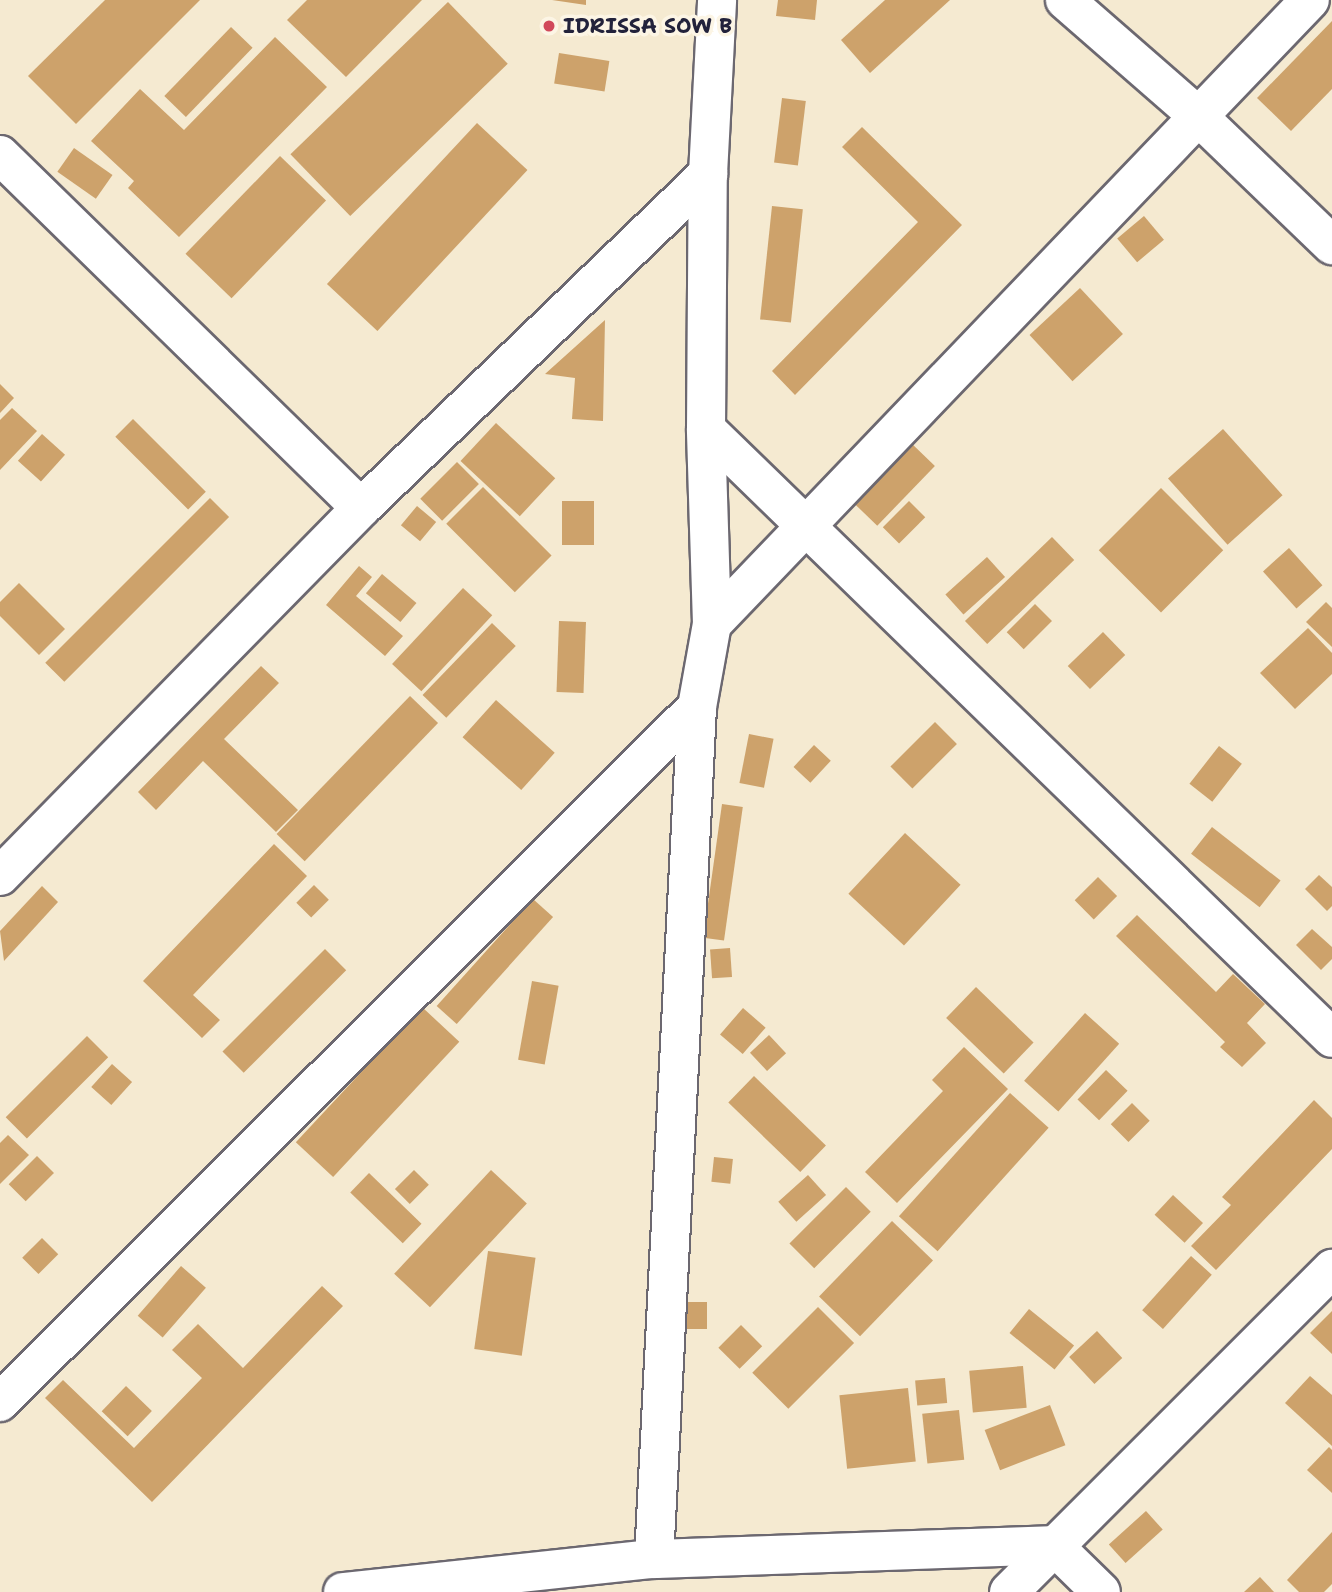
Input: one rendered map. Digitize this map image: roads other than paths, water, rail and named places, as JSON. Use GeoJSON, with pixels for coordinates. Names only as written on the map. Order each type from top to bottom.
{"type":"FeatureCollection","features":[{"type":"Feature","properties":{"kind":"street"},"geometry":{"type":"LineString","coordinates":[[654,1559],[697,707],[712,624],[706,429],[708,174],[718,0]]}},
{"type":"Feature","properties":{"kind":"street"},"geometry":{"type":"LineString","coordinates":[[1065,0],[1199,117],[1332,245]]}},
{"type":"Feature","properties":{"kind":"street"},"geometry":{"type":"LineString","coordinates":[[712,624],[1311,0]]}},
{"type":"Feature","properties":{"kind":"street"},"geometry":{"type":"LineString","coordinates":[[0,155],[361,508]]}},
{"type":"Feature","properties":{"kind":"street"},"geometry":{"type":"LineString","coordinates":[[0,876],[361,508],[708,174]]}},
{"type":"Feature","properties":{"kind":"street"},"geometry":{"type":"LineString","coordinates":[[706,429],[1332,1038]]}},
{"type":"Feature","properties":{"kind":"street"},"geometry":{"type":"LineString","coordinates":[[0,1402],[697,707]]}},
{"type":"Feature","properties":{"kind":"street"},"geometry":{"type":"LineString","coordinates":[[1009,1592],[1053,1545],[1332,1269]]}},
{"type":"Feature","properties":{"kind":"street"},"geometry":{"type":"LineString","coordinates":[[343,1592],[654,1559],[1053,1545],[1101,1592]]}},
{"type":"Feature","properties":{"kind":"place","name":"IDRISSA SOW B"},"geometry":{"type":"Point","coordinates":[549,26]}}]}
